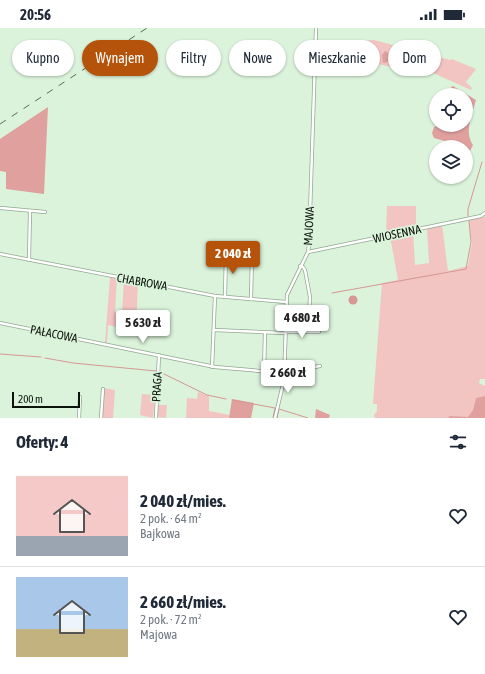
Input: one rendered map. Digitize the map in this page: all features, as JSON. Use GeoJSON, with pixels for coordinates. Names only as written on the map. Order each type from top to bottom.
{"type":"FeatureCollection","features":[{"type":"Feature","properties":{"kind":"street","name":"MAJOWA"},"geometry":{"type":"LineString","coordinates":[[274,418],[284,373],[287,295],[308,252],[316,28]]}},
{"type":"Feature","properties":{"kind":"street"},"geometry":{"type":"LineString","coordinates":[[1,208],[45,212]]}},
{"type":"Feature","properties":{"kind":"street"},"geometry":{"type":"LineString","coordinates":[[28,260],[30,211]]}},
{"type":"Feature","properties":{"kind":"street","name":"WIOSENNA"},"geometry":{"type":"LineString","coordinates":[[308,252],[484,215]]}},
{"type":"Feature","properties":{"kind":"street"},"geometry":{"type":"LineString","coordinates":[[225,297],[226,252]]}},
{"type":"Feature","properties":{"kind":"street","name":"CHABROWA"},"geometry":{"type":"LineString","coordinates":[[0,254],[215,296],[286,302]]}},
{"type":"Feature","properties":{"kind":"street"},"geometry":{"type":"LineString","coordinates":[[251,299],[252,256]]}},
{"type":"Feature","properties":{"kind":"street"},"geometry":{"type":"LineString","coordinates":[[300,266],[305,270],[310,298],[308,332]]}},
{"type":"Feature","properties":{"kind":"street"},"geometry":{"type":"LineString","coordinates":[[212,366],[215,296]]}},
{"type":"Feature","properties":{"kind":"street"},"geometry":{"type":"LineString","coordinates":[[214,330],[285,333],[319,332],[320,309]]}},
{"type":"Feature","properties":{"kind":"street","name":"PAŁACOWA"},"geometry":{"type":"LineString","coordinates":[[0,323],[212,366],[284,373],[320,366]]}},
{"type":"Feature","properties":{"kind":"street"},"geometry":{"type":"LineString","coordinates":[[264,372],[265,332]]}},
{"type":"Feature","properties":{"kind":"street","name":"PRAGA"},"geometry":{"type":"LineString","coordinates":[[156,418],[158,355]]}},
{"type":"Feature","properties":{"kind":"street"},"geometry":{"type":"LineString","coordinates":[[101,418],[102,389]]}},
{"type":"Feature","properties":{"kind":"street"},"geometry":{"type":"LineString","coordinates":[[79,418],[80,397]]}},
{"type":"Feature","properties":{"kind":"shaded area"},"geometry":{"type":"Polygon","coordinates":[[[380,42],[388,44],[388,66],[380,64],[380,42]]]}},
{"type":"Feature","properties":{"kind":"shaded area"},"geometry":{"type":"Polygon","coordinates":[[[385,51],[388,53],[388,62],[383,63],[382,55],[385,51]]]}},
{"type":"Feature","properties":{"kind":"shaded area"},"geometry":{"type":"Polygon","coordinates":[[[441,58],[450,60],[452,59],[476,69],[466,82],[472,88],[467,88],[440,76],[441,58]]]}},
{"type":"Feature","properties":{"kind":"shaded area"},"geometry":{"type":"Polygon","coordinates":[[[473,98],[476,100],[473,110],[473,98]]]}},
{"type":"Feature","properties":{"kind":"shaded area"},"geometry":{"type":"Polygon","coordinates":[[[48,107],[44,194],[6,189],[6,172],[0,171],[0,139],[48,107]]]}},
{"type":"Feature","properties":{"kind":"shaded area"},"geometry":{"type":"Polygon","coordinates":[[[469,132],[470,140],[441,140],[434,138],[432,133],[469,132]]]}},
{"type":"Feature","properties":{"kind":"shaded area"},"geometry":{"type":"Polygon","coordinates":[[[387,206],[416,206],[416,227],[386,234],[387,206]]]}},
{"type":"Feature","properties":{"kind":"shaded area"},"geometry":{"type":"Polygon","coordinates":[[[485,217],[485,379],[480,379],[479,383],[485,386],[485,396],[476,398],[473,410],[468,418],[450,416],[447,418],[375,418],[374,415],[377,411],[377,404],[373,404],[382,283],[398,280],[390,236],[413,231],[415,265],[429,263],[427,229],[442,225],[448,271],[468,266],[472,243],[469,220],[485,217]]]}},
{"type":"Feature","properties":{"kind":"shaded area"},"geometry":{"type":"Polygon","coordinates":[[[110,277],[117,278],[115,312],[122,313],[124,280],[138,282],[136,331],[128,332],[129,326],[122,325],[121,328],[108,325],[107,343],[105,343],[110,277]]]}},
{"type":"Feature","properties":{"kind":"shaded area"},"geometry":{"type":"Polygon","coordinates":[[[353,295],[358,300],[353,305],[348,300],[353,295]]]}},
{"type":"Feature","properties":{"kind":"shaded area"},"geometry":{"type":"Polygon","coordinates":[[[103,388],[115,390],[113,418],[102,418],[103,388]]]}},
{"type":"Feature","properties":{"kind":"shaded area"},"geometry":{"type":"Polygon","coordinates":[[[198,392],[209,396],[209,411],[230,415],[229,418],[186,418],[187,398],[197,399],[198,392]]]}},
{"type":"Feature","properties":{"kind":"shaded area"},"geometry":{"type":"Polygon","coordinates":[[[142,394],[155,395],[153,418],[140,415],[142,394]]]}},
{"type":"Feature","properties":{"kind":"shaded area"},"geometry":{"type":"Polygon","coordinates":[[[485,396],[485,418],[447,418],[450,416],[468,417],[473,410],[476,398],[485,396]]]}},
{"type":"Feature","properties":{"kind":"shaded area"},"geometry":{"type":"Polygon","coordinates":[[[232,399],[254,403],[251,418],[229,418],[232,399]]]}},
{"type":"Feature","properties":{"kind":"shaded area"},"geometry":{"type":"Polygon","coordinates":[[[158,405],[167,405],[166,418],[157,417],[158,405]]]}},
{"type":"Feature","properties":{"kind":"shaded area"},"geometry":{"type":"Polygon","coordinates":[[[316,409],[330,415],[329,418],[315,418],[316,409]]]}},
{"type":"Feature","properties":{"kind":"waterway"},"geometry":{"type":"LineString","coordinates":[[468,216],[468,209],[482,162]]}},
{"type":"Feature","properties":{"kind":"waterway"},"geometry":{"type":"LineString","coordinates":[[332,293],[466,269],[471,242],[469,221]]}},
{"type":"Feature","properties":{"kind":"waterway"},"geometry":{"type":"LineString","coordinates":[[0,354],[41,357]]}},
{"type":"Feature","properties":{"kind":"waterway"},"geometry":{"type":"LineString","coordinates":[[45,358],[73,363],[156,371]]}},
{"type":"Feature","properties":{"kind":"waterway"},"geometry":{"type":"LineString","coordinates":[[160,372],[207,395],[226,399]]}},
{"type":"Feature","properties":{"kind":"waterway"},"geometry":{"type":"LineString","coordinates":[[232,400],[275,408],[273,418]]}},
{"type":"Feature","properties":{"kind":"waterway"},"geometry":{"type":"LineString","coordinates":[[277,418],[279,409],[308,418]]}},
{"type":"Feature","properties":{"kind":"railway"},"geometry":{"type":"LineString","coordinates":[[0,124],[147,28]]}}]}
